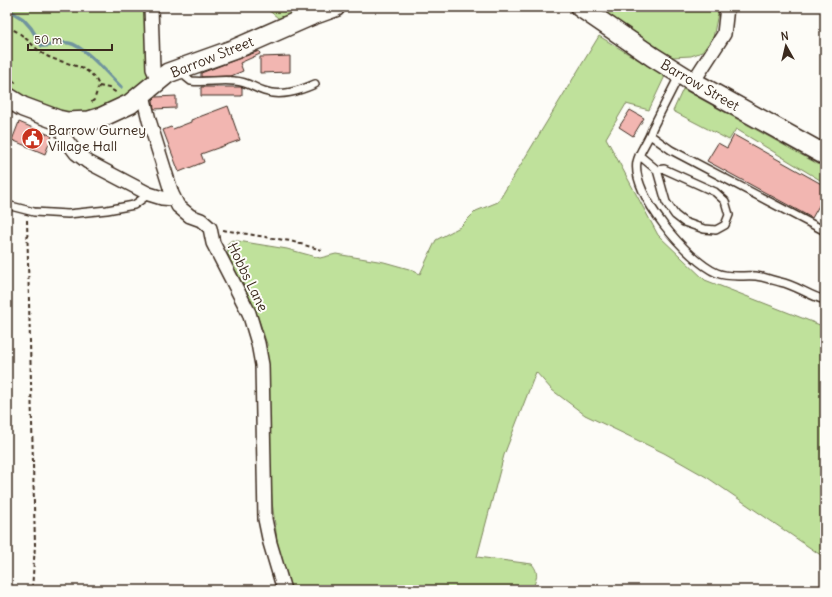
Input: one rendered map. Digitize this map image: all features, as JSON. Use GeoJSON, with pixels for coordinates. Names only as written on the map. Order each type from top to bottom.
{"type":"FeatureCollection","features":[{"type":"Feature","properties":{"kind":"main road","name":"Barrow Street"},"geometry":{"type":"LineString","coordinates":[[14,92],[24,107],[67,122],[89,121],[118,110],[143,95],[158,80],[168,73],[235,50],[310,16],[335,7]]}},
{"type":"Feature","properties":{"kind":"main road","name":"Barrow Street"},"geometry":{"type":"LineString","coordinates":[[580,7],[653,57],[687,78],[825,155]]}},
{"type":"Feature","properties":{"kind":"street"},"geometry":{"type":"LineString","coordinates":[[151,7],[153,70],[158,80]]}},
{"type":"Feature","properties":{"kind":"street"},"geometry":{"type":"LineString","coordinates":[[687,78],[724,34],[727,7]]}},
{"type":"Feature","properties":{"kind":"street"},"geometry":{"type":"LineString","coordinates":[[143,95],[156,147],[174,199],[178,206],[190,216],[201,220],[210,228]]}},
{"type":"Feature","properties":{"kind":"street"},"geometry":{"type":"LineString","coordinates":[[58,120],[64,137],[76,153],[88,162],[149,194],[162,198],[174,199]]}},
{"type":"Feature","properties":{"kind":"street","name":"Hobbs Lane"},"geometry":{"type":"LineString","coordinates":[[210,228],[213,243],[249,313],[258,343],[262,365],[265,518],[270,543],[284,590]]}},
{"type":"Feature","properties":{"kind":"lane"},"geometry":{"type":"LineString","coordinates":[[183,67],[186,77],[191,81],[234,80],[249,83],[264,91],[277,94],[298,92],[315,84]]}},
{"type":"Feature","properties":{"kind":"lane"},"geometry":{"type":"LineString","coordinates":[[687,78],[652,129],[637,161],[637,178],[651,205],[669,233],[693,258],[718,274],[756,276],[782,282],[825,300]]}},
{"type":"Feature","properties":{"kind":"lane"},"geometry":{"type":"LineString","coordinates":[[650,135],[671,150],[825,231]]}},
{"type":"Feature","properties":{"kind":"lane"},"geometry":{"type":"LineString","coordinates":[[640,156],[657,170],[666,202],[675,215],[684,222],[704,229],[716,230],[725,225],[729,215],[725,201],[715,192],[664,169],[657,170]]}},
{"type":"Feature","properties":{"kind":"lane"},"geometry":{"type":"LineString","coordinates":[[7,206],[34,212],[68,214],[107,210],[134,205],[149,194]]}},
{"type":"Feature","properties":{"kind":"path"},"geometry":{"type":"LineString","coordinates":[[7,28],[14,29],[42,53],[78,66],[95,79],[98,86],[97,95],[90,104],[84,106]]}},
{"type":"Feature","properties":{"kind":"path"},"geometry":{"type":"LineString","coordinates":[[7,76],[14,92]]}},
{"type":"Feature","properties":{"kind":"path"},"geometry":{"type":"LineString","coordinates":[[27,211],[35,545],[32,590]]}},
{"type":"Feature","properties":{"kind":"path"},"geometry":{"type":"LineString","coordinates":[[210,228],[290,241],[322,250]]}},
{"type":"Feature","properties":{"kind":"green space"},"geometry":{"type":"Polygon","coordinates":[[[7,7],[147,7],[147,82],[116,106],[67,116],[7,90],[7,7]]]}},
{"type":"Feature","properties":{"kind":"green space"},"geometry":{"type":"Polygon","coordinates":[[[267,7],[314,7],[283,22],[267,9],[267,7]]]}},
{"type":"Feature","properties":{"kind":"green space"},"geometry":{"type":"Polygon","coordinates":[[[591,7],[718,7],[718,13],[713,38],[702,52],[691,56],[673,57],[660,52],[591,7]]]}},
{"type":"Feature","properties":{"kind":"green space"},"geometry":{"type":"Polygon","coordinates":[[[599,36],[665,76],[649,110],[626,104],[606,138],[658,235],[705,280],[825,327],[825,558],[708,478],[664,453],[585,415],[552,390],[536,372],[504,455],[477,557],[532,564],[537,574],[532,590],[290,590],[279,554],[272,502],[269,446],[267,344],[246,289],[231,262],[227,244],[232,240],[287,249],[320,258],[336,254],[384,262],[409,269],[420,274],[436,240],[460,227],[476,211],[498,202],[599,36]]]}},
{"type":"Feature","properties":{"kind":"green space"},"geometry":{"type":"Polygon","coordinates":[[[683,89],[825,168],[825,183],[736,129],[729,140],[673,111],[683,89]]]}},
{"type":"Feature","properties":{"kind":"building"},"geometry":{"type":"Polygon","coordinates":[[[259,51],[260,54],[240,63],[243,71],[231,76],[201,77],[201,73],[259,51]]]}},
{"type":"Feature","properties":{"kind":"building"},"geometry":{"type":"Polygon","coordinates":[[[290,56],[290,72],[260,73],[260,57],[290,56]]]}},
{"type":"Feature","properties":{"kind":"building"},"geometry":{"type":"Polygon","coordinates":[[[201,87],[242,87],[242,96],[201,96],[201,87]]]}},
{"type":"Feature","properties":{"kind":"building"},"geometry":{"type":"Polygon","coordinates":[[[176,96],[176,108],[154,109],[153,100],[156,97],[176,96]]]}},
{"type":"Feature","properties":{"kind":"building"},"geometry":{"type":"Polygon","coordinates":[[[228,106],[240,140],[201,154],[204,162],[179,172],[163,130],[171,127],[173,129],[191,122],[191,120],[228,106]]]}},
{"type":"Feature","properties":{"kind":"building"},"geometry":{"type":"Polygon","coordinates":[[[630,110],[644,118],[633,136],[619,127],[630,110]]]}},
{"type":"Feature","properties":{"kind":"building","name":"Barrow Gurney Village Hall"},"geometry":{"type":"Polygon","coordinates":[[[19,122],[52,136],[45,154],[12,140],[19,122]]]}},
{"type":"Feature","properties":{"kind":"building"},"geometry":{"type":"Polygon","coordinates":[[[734,135],[825,186],[825,195],[812,218],[707,161],[718,143],[727,148],[734,135]]]}},
{"type":"Feature","properties":{"kind":"waterway"},"geometry":{"type":"LineString","coordinates":[[7,9],[23,19],[31,28],[42,46],[49,46],[58,43],[69,43],[75,45],[89,55],[121,87]]}},
{"type":"Feature","properties":{"kind":"place","name":"Barrow Gurney Village Hall"},"geometry":{"type":"Point","coordinates":[32,138]}}]}
